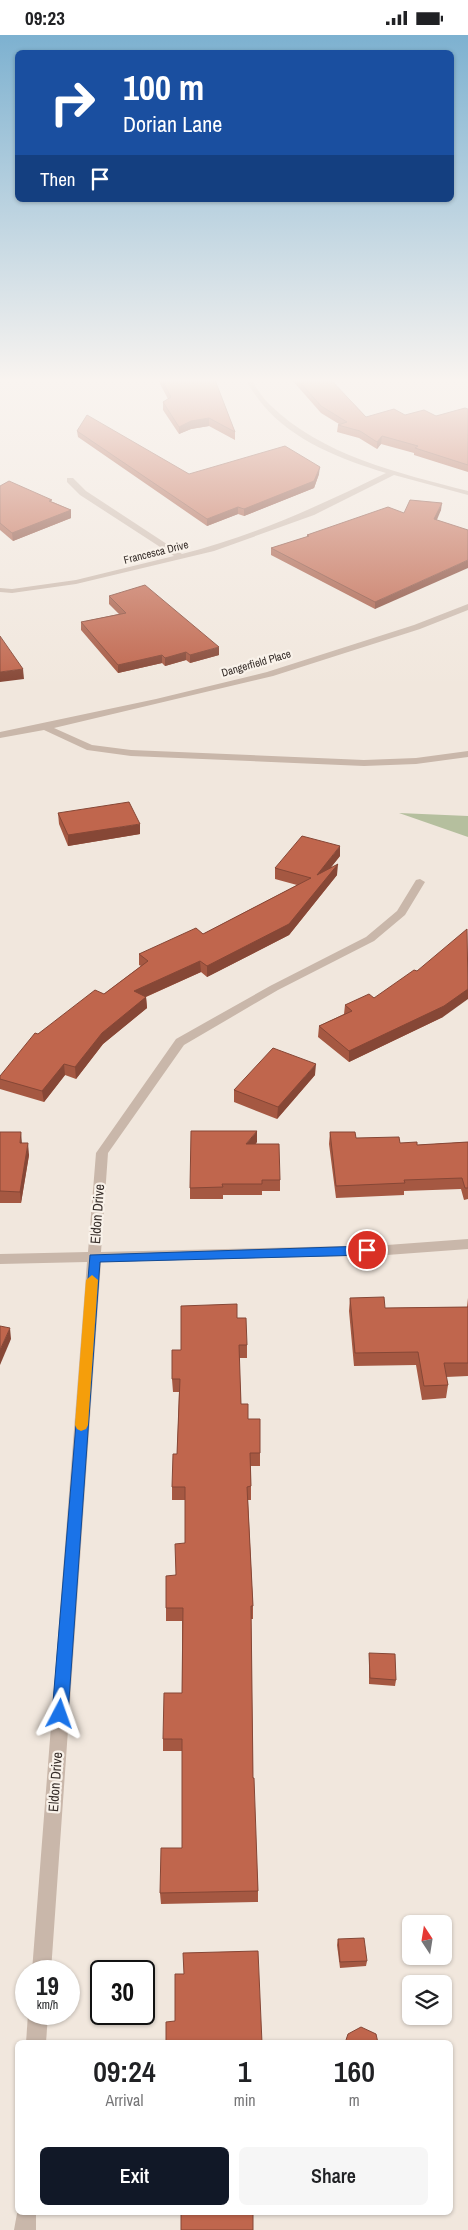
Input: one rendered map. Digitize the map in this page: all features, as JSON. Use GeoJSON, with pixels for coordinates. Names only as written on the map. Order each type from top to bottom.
{"type":"FeatureCollection","features":[{"type":"Feature","properties":{"kind":"street"},"geometry":{"type":"LineString","coordinates":[[72,482],[83,493],[182,557]]}},
{"type":"Feature","properties":{"kind":"street","name":"Francesca Drive"},"geometry":{"type":"LineString","coordinates":[[0,590],[12,591],[76,582],[182,557],[241,539],[311,513],[373,482]]}},
{"type":"Feature","properties":{"kind":"street"},"geometry":{"type":"LineString","coordinates":[[428,482],[468,493]]}},
{"type":"Feature","properties":{"kind":"street","name":"Dangerfield Place"},"geometry":{"type":"LineString","coordinates":[[0,735],[156,702],[270,674],[417,627],[468,607]]}},
{"type":"Feature","properties":{"kind":"street"},"geometry":{"type":"LineString","coordinates":[[45,727],[90,748],[111,752],[364,763],[416,761],[468,754]]}},
{"type":"Feature","properties":{"kind":"street","name":"Eldon Drive"},"geometry":{"type":"LineString","coordinates":[[42,1960],[102,1153],[180,1042],[274,988],[370,939],[402,913],[420,882]]}},
{"type":"Feature","properties":{"kind":"street"},"geometry":{"type":"LineString","coordinates":[[0,1259],[386,1250],[468,1244]]}},
{"type":"Feature","properties":{"kind":"street"},"geometry":{"type":"LineString","coordinates":[[36,2040],[37,2025]]}},
{"type":"Feature","properties":{"kind":"street"},"geometry":{"type":"LineString","coordinates":[[25,2230],[26,2215]]}},
{"type":"Feature","properties":{"kind":"green space"},"geometry":{"type":"Polygon","coordinates":[[[399,813],[468,816],[468,837],[399,813]]]}},
{"type":"Feature","properties":{"kind":"building"},"geometry":{"type":"Polygon","coordinates":[[[6,482],[12,482],[71,510],[12,533],[0,523],[0,486],[6,482]]]}},
{"type":"Feature","properties":{"kind":"building"},"geometry":{"type":"Polygon","coordinates":[[[153,482],[310,482],[244,509],[238,507],[207,519],[153,482]]]}},
{"type":"Feature","properties":{"kind":"building"},"geometry":{"type":"Polygon","coordinates":[[[410,500],[442,503],[434,519],[468,530],[468,560],[375,602],[271,548],[388,507],[404,513],[410,500]]]}},
{"type":"Feature","properties":{"kind":"building"},"geometry":{"type":"Polygon","coordinates":[[[145,585],[219,647],[190,655],[186,652],[165,658],[162,655],[118,665],[81,622],[126,613],[109,596],[145,585]]]}},
{"type":"Feature","properties":{"kind":"building"},"geometry":{"type":"Polygon","coordinates":[[[0,636],[23,669],[0,672],[0,636]]]}},
{"type":"Feature","properties":{"kind":"building"},"geometry":{"type":"Polygon","coordinates":[[[129,802],[140,824],[68,835],[58,813],[129,802]]]}},
{"type":"Feature","properties":{"kind":"building"},"geometry":{"type":"Polygon","coordinates":[[[302,836],[340,846],[317,875],[338,864],[289,924],[207,966],[200,961],[134,991],[146,997],[102,1033],[75,1067],[64,1064],[42,1091],[0,1079],[0,1076],[35,1033],[38,1034],[95,990],[104,994],[148,961],[139,954],[196,928],[203,934],[311,878],[275,868],[302,836]]]}},
{"type":"Feature","properties":{"kind":"building"},"geometry":{"type":"Polygon","coordinates":[[[467,929],[468,989],[444,1006],[349,1051],[319,1026],[352,1011],[345,1005],[369,994],[374,998],[414,970],[417,971],[467,929]]]}},
{"type":"Feature","properties":{"kind":"building"},"geometry":{"type":"Polygon","coordinates":[[[273,1048],[316,1064],[278,1107],[234,1090],[273,1048]]]}},
{"type":"Feature","properties":{"kind":"building"},"geometry":{"type":"Polygon","coordinates":[[[191,1131],[257,1131],[246,1144],[279,1144],[280,1180],[262,1180],[262,1184],[222,1184],[223,1187],[190,1188],[191,1131]]]}},
{"type":"Feature","properties":{"kind":"building"},"geometry":{"type":"Polygon","coordinates":[[[0,1132],[21,1132],[20,1143],[28,1143],[20,1192],[0,1191],[0,1132]]]}},
{"type":"Feature","properties":{"kind":"building"},"geometry":{"type":"Polygon","coordinates":[[[330,1132],[355,1132],[356,1138],[399,1137],[400,1143],[417,1142],[417,1145],[468,1142],[468,1188],[465,1188],[462,1178],[404,1180],[405,1183],[336,1186],[330,1132]]]}},
{"type":"Feature","properties":{"kind":"building"},"geometry":{"type":"Polygon","coordinates":[[[384,1297],[385,1308],[468,1307],[468,1363],[444,1363],[448,1385],[424,1386],[418,1352],[355,1353],[350,1298],[384,1297]]]}},
{"type":"Feature","properties":{"kind":"building"},"geometry":{"type":"Polygon","coordinates":[[[237,1304],[237,1318],[246,1318],[247,1345],[239,1345],[241,1404],[248,1404],[248,1419],[260,1419],[260,1453],[250,1453],[251,1486],[247,1487],[253,1606],[251,1606],[253,1778],[258,1891],[160,1893],[161,1848],[182,1848],[182,1739],[163,1739],[164,1693],[182,1693],[183,1608],[166,1608],[166,1576],[176,1575],[175,1544],[185,1543],[185,1487],[172,1487],[173,1454],[177,1454],[180,1379],[172,1379],[172,1350],[181,1350],[181,1306],[237,1304]]]}},
{"type":"Feature","properties":{"kind":"building"},"geometry":{"type":"Polygon","coordinates":[[[0,1326],[10,1328],[0,1350],[0,1326]]]}},
{"type":"Feature","properties":{"kind":"building"},"geometry":{"type":"Polygon","coordinates":[[[369,1653],[395,1654],[396,1680],[370,1678],[369,1653]]]}},
{"type":"Feature","properties":{"kind":"building"},"geometry":{"type":"Polygon","coordinates":[[[364,1938],[367,1961],[340,1962],[338,1939],[364,1938]]]}},
{"type":"Feature","properties":{"kind":"building"},"geometry":{"type":"Polygon","coordinates":[[[258,1951],[262,2040],[166,2040],[166,2022],[175,2021],[175,1974],[184,1974],[183,1953],[258,1951]]]}},
{"type":"Feature","properties":{"kind":"building"},"geometry":{"type":"Polygon","coordinates":[[[361,2027],[376,2034],[377,2040],[346,2040],[348,2034],[361,2027]]]}},
{"type":"Feature","properties":{"kind":"building"},"geometry":{"type":"Polygon","coordinates":[[[181,2215],[253,2215],[253,2230],[181,2230],[181,2215]]]}},
{"type":"Feature","properties":{"kind":"slow traffic"},"geometry":{"type":"LineString","coordinates":[[81,1425],[92,1280]]}},
{"type":"Feature","properties":{"kind":"route"},"geometry":{"type":"LineString","coordinates":[[60,1714],[94,1258],[367,1250]]}}]}
